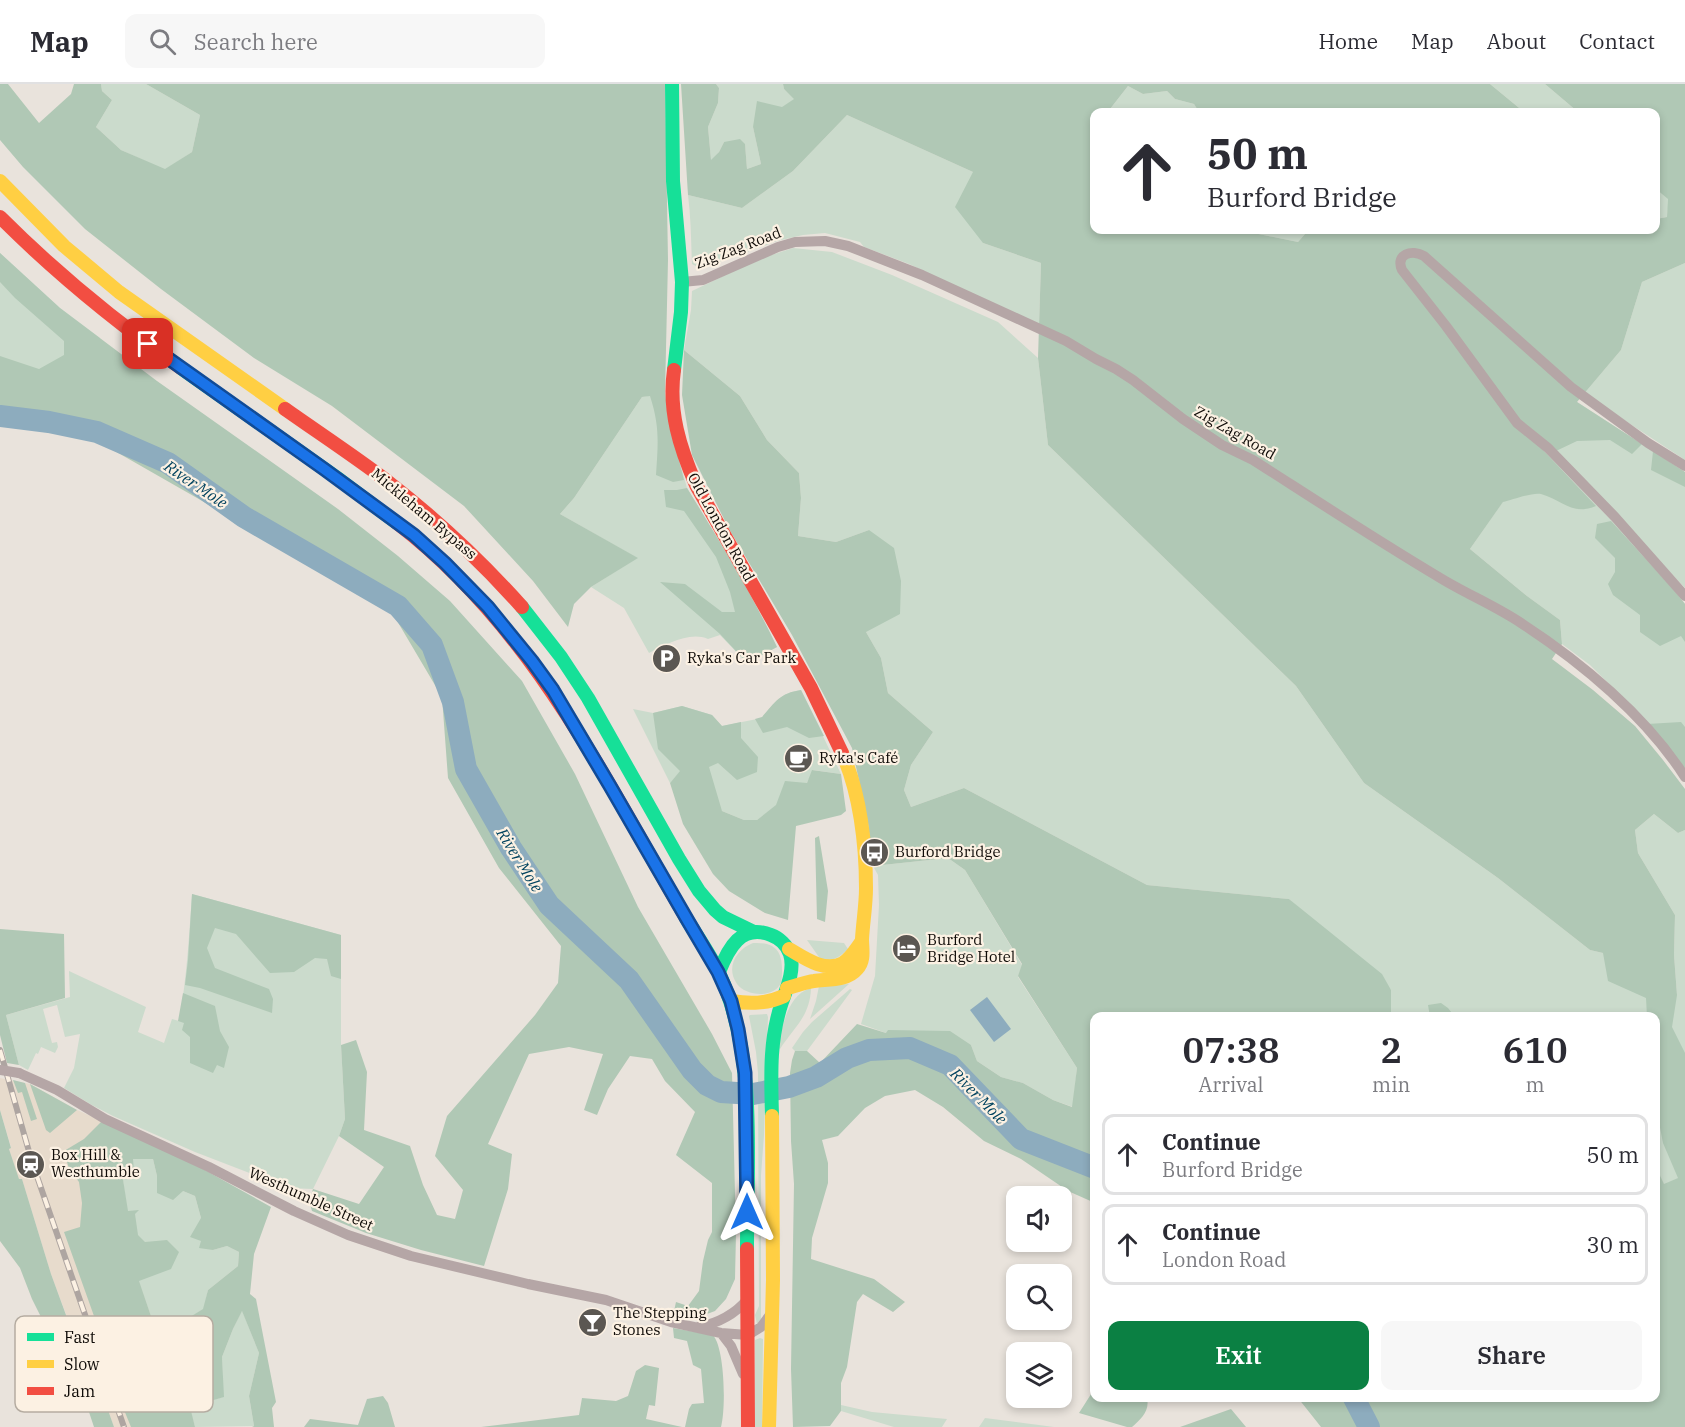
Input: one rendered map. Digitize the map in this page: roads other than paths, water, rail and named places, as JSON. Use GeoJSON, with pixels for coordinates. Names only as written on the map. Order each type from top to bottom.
{"type":"FeatureCollection","features":[{"type":"Feature","properties":{"kind":"main road","name":"Old London Road"},"geometry":{"type":"LineString","coordinates":[[672,84],[673,181],[682,282],[672,393],[678,432],[696,484],[807,681],[844,756],[857,797],[863,839],[866,888],[862,941]]}},
{"type":"Feature","properties":{"kind":"main road","name":"Mickleham Bypass"},"geometry":{"type":"LineString","coordinates":[[0,181],[64,246],[119,292],[385,480],[421,508],[483,563],[531,617],[580,684],[700,893],[716,912],[736,925],[754,932]]}},
{"type":"Feature","properties":{"kind":"main road","name":"Mickleham Bypass"},"geometry":{"type":"LineString","coordinates":[[0,217],[62,277],[148,344],[414,535],[474,592],[502,622],[553,690],[718,972]]}},
{"type":"Feature","properties":{"kind":"main road"},"geometry":{"type":"LineString","coordinates":[[748,1427],[745,1073],[731,1001],[718,972],[734,943],[754,932],[775,936],[789,949],[813,964],[826,967],[838,966],[849,959],[862,941]]}},
{"type":"Feature","properties":{"kind":"main road"},"geometry":{"type":"LineString","coordinates":[[731,1001],[764,1004],[813,981],[838,979],[853,973],[859,968],[863,954],[862,941]]}},
{"type":"Feature","properties":{"kind":"main road"},"geometry":{"type":"LineString","coordinates":[[769,1427],[773,1280],[771,1073],[773,1032],[791,974],[792,961],[789,949]]}},
{"type":"Feature","properties":{"kind":"street","name":"Zig Zag Road"},"geometry":{"type":"LineString","coordinates":[[682,282],[703,280],[778,247],[795,242],[825,241],[848,246],[922,275],[1066,341],[1133,380],[1183,420],[1222,445],[1253,460],[1430,572],[1528,628],[1572,659],[1624,704],[1665,749],[1685,777]]}},
{"type":"Feature","properties":{"kind":"street"},"geometry":{"type":"LineString","coordinates":[[1685,466],[1648,443],[1571,387],[1424,256],[1416,252],[1408,253],[1401,260],[1402,270],[1517,423],[1548,448],[1582,483],[1685,596]]}},
{"type":"Feature","properties":{"kind":"street","name":"Westhumble Street"},"geometry":{"type":"LineString","coordinates":[[0,1070],[20,1073],[57,1090],[105,1119],[348,1235],[411,1256],[606,1300],[671,1322],[721,1333],[748,1335]]}},
{"type":"Feature","properties":{"kind":"street"},"geometry":{"type":"LineString","coordinates":[[696,1327],[712,1324],[730,1315],[748,1299]]}},
{"type":"Feature","properties":{"kind":"street"},"geometry":{"type":"LineString","coordinates":[[748,1335],[761,1327],[772,1312]]}},
{"type":"Feature","properties":{"kind":"street"},"geometry":{"type":"LineString","coordinates":[[721,1333],[731,1346],[748,1386]]}},
{"type":"Feature","properties":{"kind":"water"},"geometry":{"type":"Polygon","coordinates":[[[987,997],[1011,1029],[994,1042],[970,1010],[987,997]]]}},
{"type":"Feature","properties":{"kind":"waterway","name":"River Mole"},"geometry":{"type":"LineString","coordinates":[[0,416],[49,422],[97,432],[168,463],[244,517],[398,606],[432,645],[453,702],[466,769],[511,848],[549,905],[629,980],[692,1070],[707,1085],[721,1092],[753,1094],[789,1087],[816,1077],[847,1058],[869,1050],[910,1048],[950,1065],[1021,1139],[1090,1166]]}},
{"type":"Feature","properties":{"kind":"waterway","name":"River Mole"},"geometry":{"type":"LineString","coordinates":[[1356,1402],[1369,1427]]}},
{"type":"Feature","properties":{"kind":"railway"},"geometry":{"type":"LineString","coordinates":[[0,1050],[32,1162],[85,1316]]}},
{"type":"Feature","properties":{"kind":"railway"},"geometry":{"type":"LineString","coordinates":[[119,1412],[124,1427]]}},
{"type":"Feature","properties":{"kind":"place","name":"Ryka's Car Park"},"geometry":{"type":"Point","coordinates":[666,658]}},
{"type":"Feature","properties":{"kind":"place","name":"Ryka's Café"},"geometry":{"type":"Point","coordinates":[798,758]}},
{"type":"Feature","properties":{"kind":"place","name":"Burford Bridge"},"geometry":{"type":"Point","coordinates":[874,852]}},
{"type":"Feature","properties":{"kind":"place","name":"Burford Bridge Hotel"},"geometry":{"type":"Point","coordinates":[906,949]}},
{"type":"Feature","properties":{"kind":"place","name":"Box Hill & Westhumble"},"geometry":{"type":"Point","coordinates":[30,1164]}},
{"type":"Feature","properties":{"kind":"place","name":"The Stepping Stones"},"geometry":{"type":"Point","coordinates":[592,1322]}}]}
